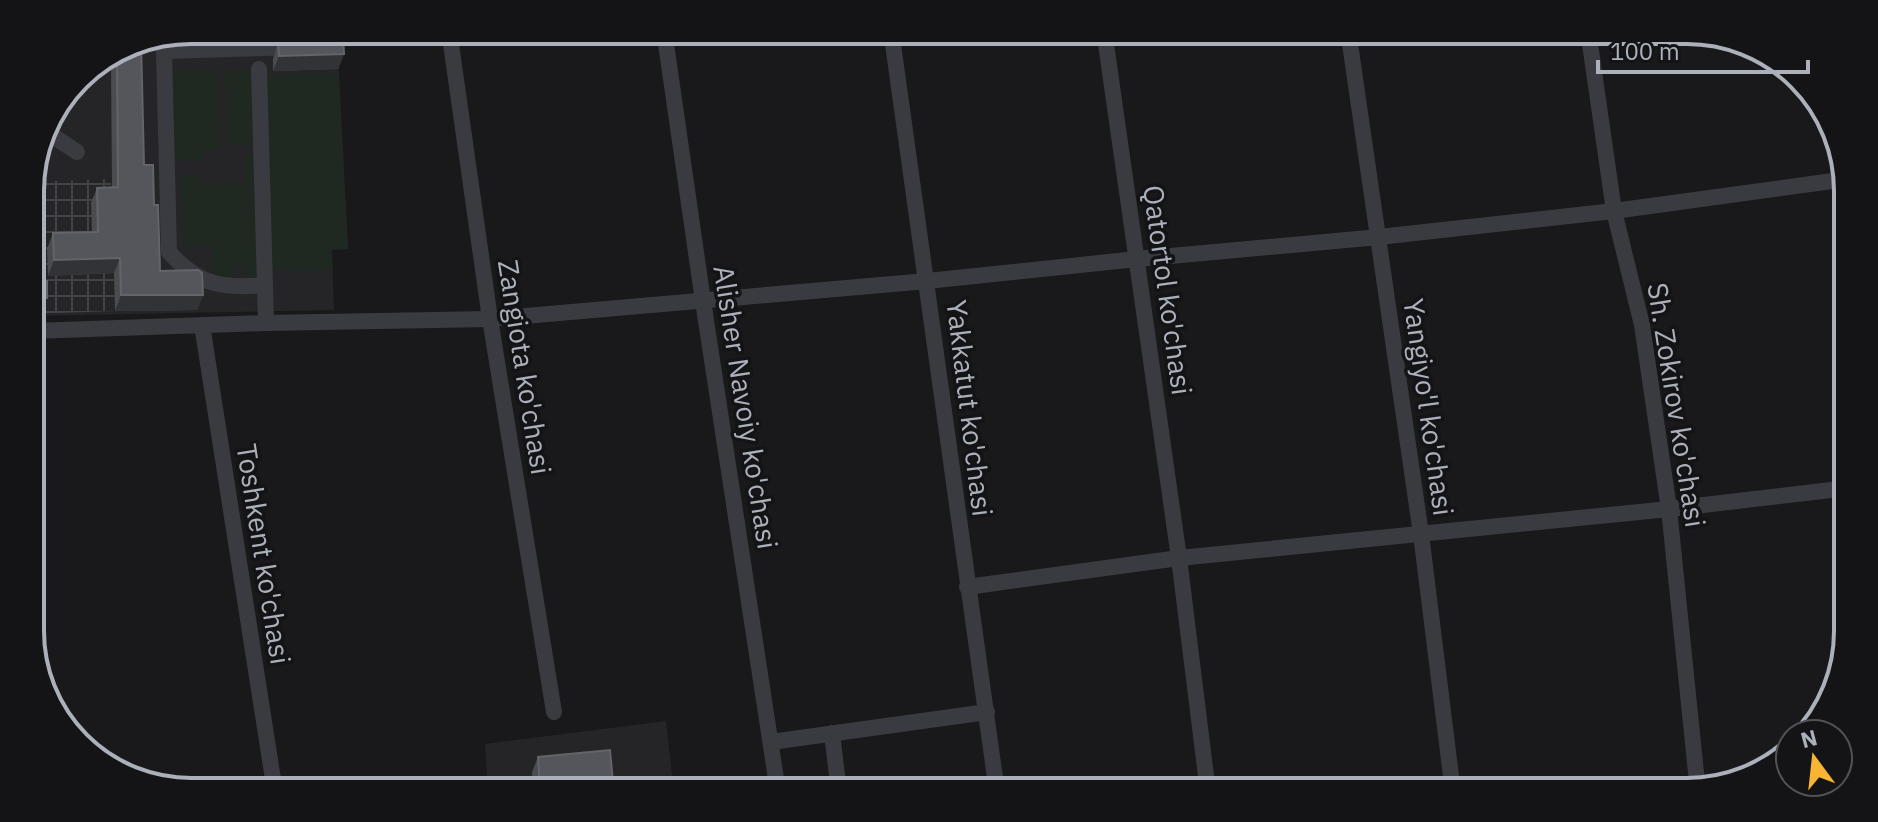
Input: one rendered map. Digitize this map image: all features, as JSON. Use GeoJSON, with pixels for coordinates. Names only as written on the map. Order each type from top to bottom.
{"type":"FeatureCollection","features":[{"type":"Feature","properties":{"kind":"street","name":"Zangiota ko'chasi"},"geometry":{"type":"LineString","coordinates":[[451,44],[490,319],[554,712]]}},
{"type":"Feature","properties":{"kind":"street","name":"Alisher Navoiy ko'chasi"},"geometry":{"type":"LineString","coordinates":[[666,44],[776,778]]}},
{"type":"Feature","properties":{"kind":"street","name":"Yakkatut ko'chasi"},"geometry":{"type":"LineString","coordinates":[[893,44],[995,778]]}},
{"type":"Feature","properties":{"kind":"street","name":"Qatortol ko'chasi"},"geometry":{"type":"LineString","coordinates":[[1106,44],[1179,558],[1206,778]]}},
{"type":"Feature","properties":{"kind":"street","name":"Yangiyo'l ko'chasi"},"geometry":{"type":"LineString","coordinates":[[1350,44],[1421,534],[1451,778]]}},
{"type":"Feature","properties":{"kind":"street","name":"Sh. Zokirov ko'chasi"},"geometry":{"type":"LineString","coordinates":[[1590,44],[1614,211],[1642,325],[1669,509],[1697,778]]}},
{"type":"Feature","properties":{"kind":"street"},"geometry":{"type":"LineString","coordinates":[[265,285],[236,288],[212,283],[185,270],[169,252],[164,51],[304,47]]}},
{"type":"Feature","properties":{"kind":"street"},"geometry":{"type":"LineString","coordinates":[[259,69],[266,323]]}},
{"type":"Feature","properties":{"kind":"street"},"geometry":{"type":"LineString","coordinates":[[55,137],[77,152]]}},
{"type":"Feature","properties":{"kind":"street"},"geometry":{"type":"LineString","coordinates":[[44,331],[490,319],[1379,237],[1614,211],[1833,181]]}},
{"type":"Feature","properties":{"kind":"street","name":"Toshkent ko'chasi"},"geometry":{"type":"LineString","coordinates":[[202,325],[273,778]]}},
{"type":"Feature","properties":{"kind":"street"},"geometry":{"type":"LineString","coordinates":[[967,587],[1179,558],[1834,490]]}},
{"type":"Feature","properties":{"kind":"street"},"geometry":{"type":"LineString","coordinates":[[771,742],[987,712]]}},
{"type":"Feature","properties":{"kind":"street"},"geometry":{"type":"LineString","coordinates":[[832,733],[837,778]]}},
{"type":"Feature","properties":{"kind":"shaded area"},"geometry":{"type":"Polygon","coordinates":[[[181,44],[331,44],[338,51],[348,249],[332,250],[334,310],[44,316],[45,172],[59,126],[74,101],[94,80],[117,64],[162,47],[181,44]]]}},
{"type":"Feature","properties":{"kind":"shaded area"},"geometry":{"type":"Polygon","coordinates":[[[172,70],[217,71],[219,150],[203,151],[203,160],[173,160],[172,70]]]}},
{"type":"Feature","properties":{"kind":"shaded area"},"geometry":{"type":"Polygon","coordinates":[[[225,70],[253,70],[255,145],[228,145],[225,70]]]}},
{"type":"Feature","properties":{"kind":"shaded area"},"geometry":{"type":"Polygon","coordinates":[[[338,73],[348,249],[332,250],[332,270],[270,271],[265,75],[338,73]]]}},
{"type":"Feature","properties":{"kind":"shaded area"},"geometry":{"type":"Polygon","coordinates":[[[257,154],[257,276],[244,278],[242,266],[235,265],[235,280],[213,273],[211,245],[184,247],[180,175],[201,174],[202,185],[245,183],[245,155],[257,154]]]}},
{"type":"Feature","properties":{"kind":"shaded area"},"geometry":{"type":"Polygon","coordinates":[[[111,179],[115,311],[44,314],[44,181],[111,179]]]}},
{"type":"Feature","properties":{"kind":"shaded area"},"geometry":{"type":"Polygon","coordinates":[[[666,721],[672,778],[487,778],[485,744],[666,721]]]}},
{"type":"Feature","properties":{"kind":"building"},"geometry":{"type":"Polygon","coordinates":[[[278,44],[343,44],[344,54],[279,56],[278,44]]]}},
{"type":"Feature","properties":{"kind":"building"},"geometry":{"type":"Polygon","coordinates":[[[141,53],[144,165],[153,165],[160,271],[198,270],[202,273],[203,295],[121,295],[120,258],[54,260],[53,233],[98,232],[97,188],[118,187],[117,64],[141,53]]]}},
{"type":"Feature","properties":{"kind":"building"},"geometry":{"type":"Polygon","coordinates":[[[44,281],[47,281],[47,298],[44,298],[44,281]]]}},
{"type":"Feature","properties":{"kind":"building"},"geometry":{"type":"Polygon","coordinates":[[[610,750],[613,778],[539,778],[538,757],[610,750]]]}}]}
